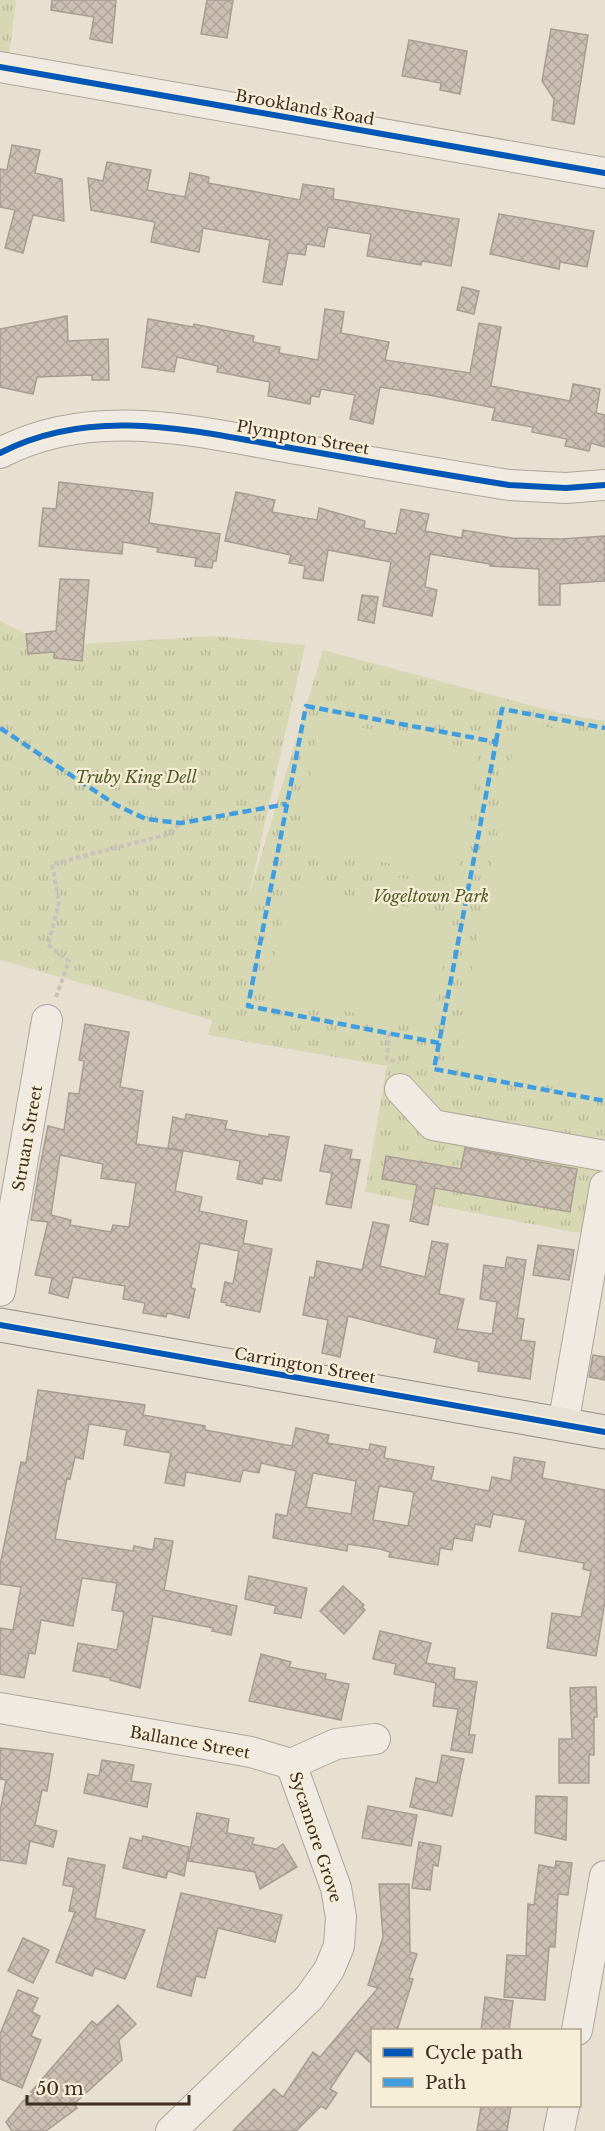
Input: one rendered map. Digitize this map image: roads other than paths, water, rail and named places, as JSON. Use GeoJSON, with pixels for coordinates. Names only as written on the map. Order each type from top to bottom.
{"type":"FeatureCollection","features":[{"type":"Feature","properties":{"kind":"main road","name":"Carrington Street"},"geometry":{"type":"LineString","coordinates":[[0,1325],[605,1432]]}},
{"type":"Feature","properties":{"kind":"street","name":"Brooklands Road"},"geometry":{"type":"LineString","coordinates":[[0,68],[605,173]]}},
{"type":"Feature","properties":{"kind":"street","name":"Plympton Street"},"geometry":{"type":"LineString","coordinates":[[0,453],[27,439],[74,427],[163,427],[509,485],[566,488],[605,485]]}},
{"type":"Feature","properties":{"kind":"street","name":"Struan Street"},"geometry":{"type":"LineString","coordinates":[[0,1291],[47,1020]]}},
{"type":"Feature","properties":{"kind":"street"},"geometry":{"type":"LineString","coordinates":[[400,1089],[433,1125],[605,1156]]}},
{"type":"Feature","properties":{"kind":"street"},"geometry":{"type":"LineString","coordinates":[[563,1425],[605,1186]]}},
{"type":"Feature","properties":{"kind":"street","name":"Ballance Street"},"geometry":{"type":"LineString","coordinates":[[0,1708],[251,1752],[291,1764]]}},
{"type":"Feature","properties":{"kind":"street"},"geometry":{"type":"LineString","coordinates":[[291,1764],[336,1744],[375,1739]]}},
{"type":"Feature","properties":{"kind":"street","name":"Sycamore Grove"},"geometry":{"type":"LineString","coordinates":[[171,2131],[309,1998],[329,1970],[339,1946],[341,1917],[336,1888],[291,1764]]}},
{"type":"Feature","properties":{"kind":"street"},"geometry":{"type":"LineString","coordinates":[[577,2029],[605,1876]]}},
{"type":"Feature","properties":{"kind":"street"},"geometry":{"type":"LineString","coordinates":[[559,2131],[564,2107]]}},
{"type":"Feature","properties":{"kind":"park label","name":"Truby King Dell"},"geometry":{"type":"Point","coordinates":[136,777]}},
{"type":"Feature","properties":{"kind":"park label","name":"Vogeltown Park"},"geometry":{"type":"Point","coordinates":[431,896]}}]}
